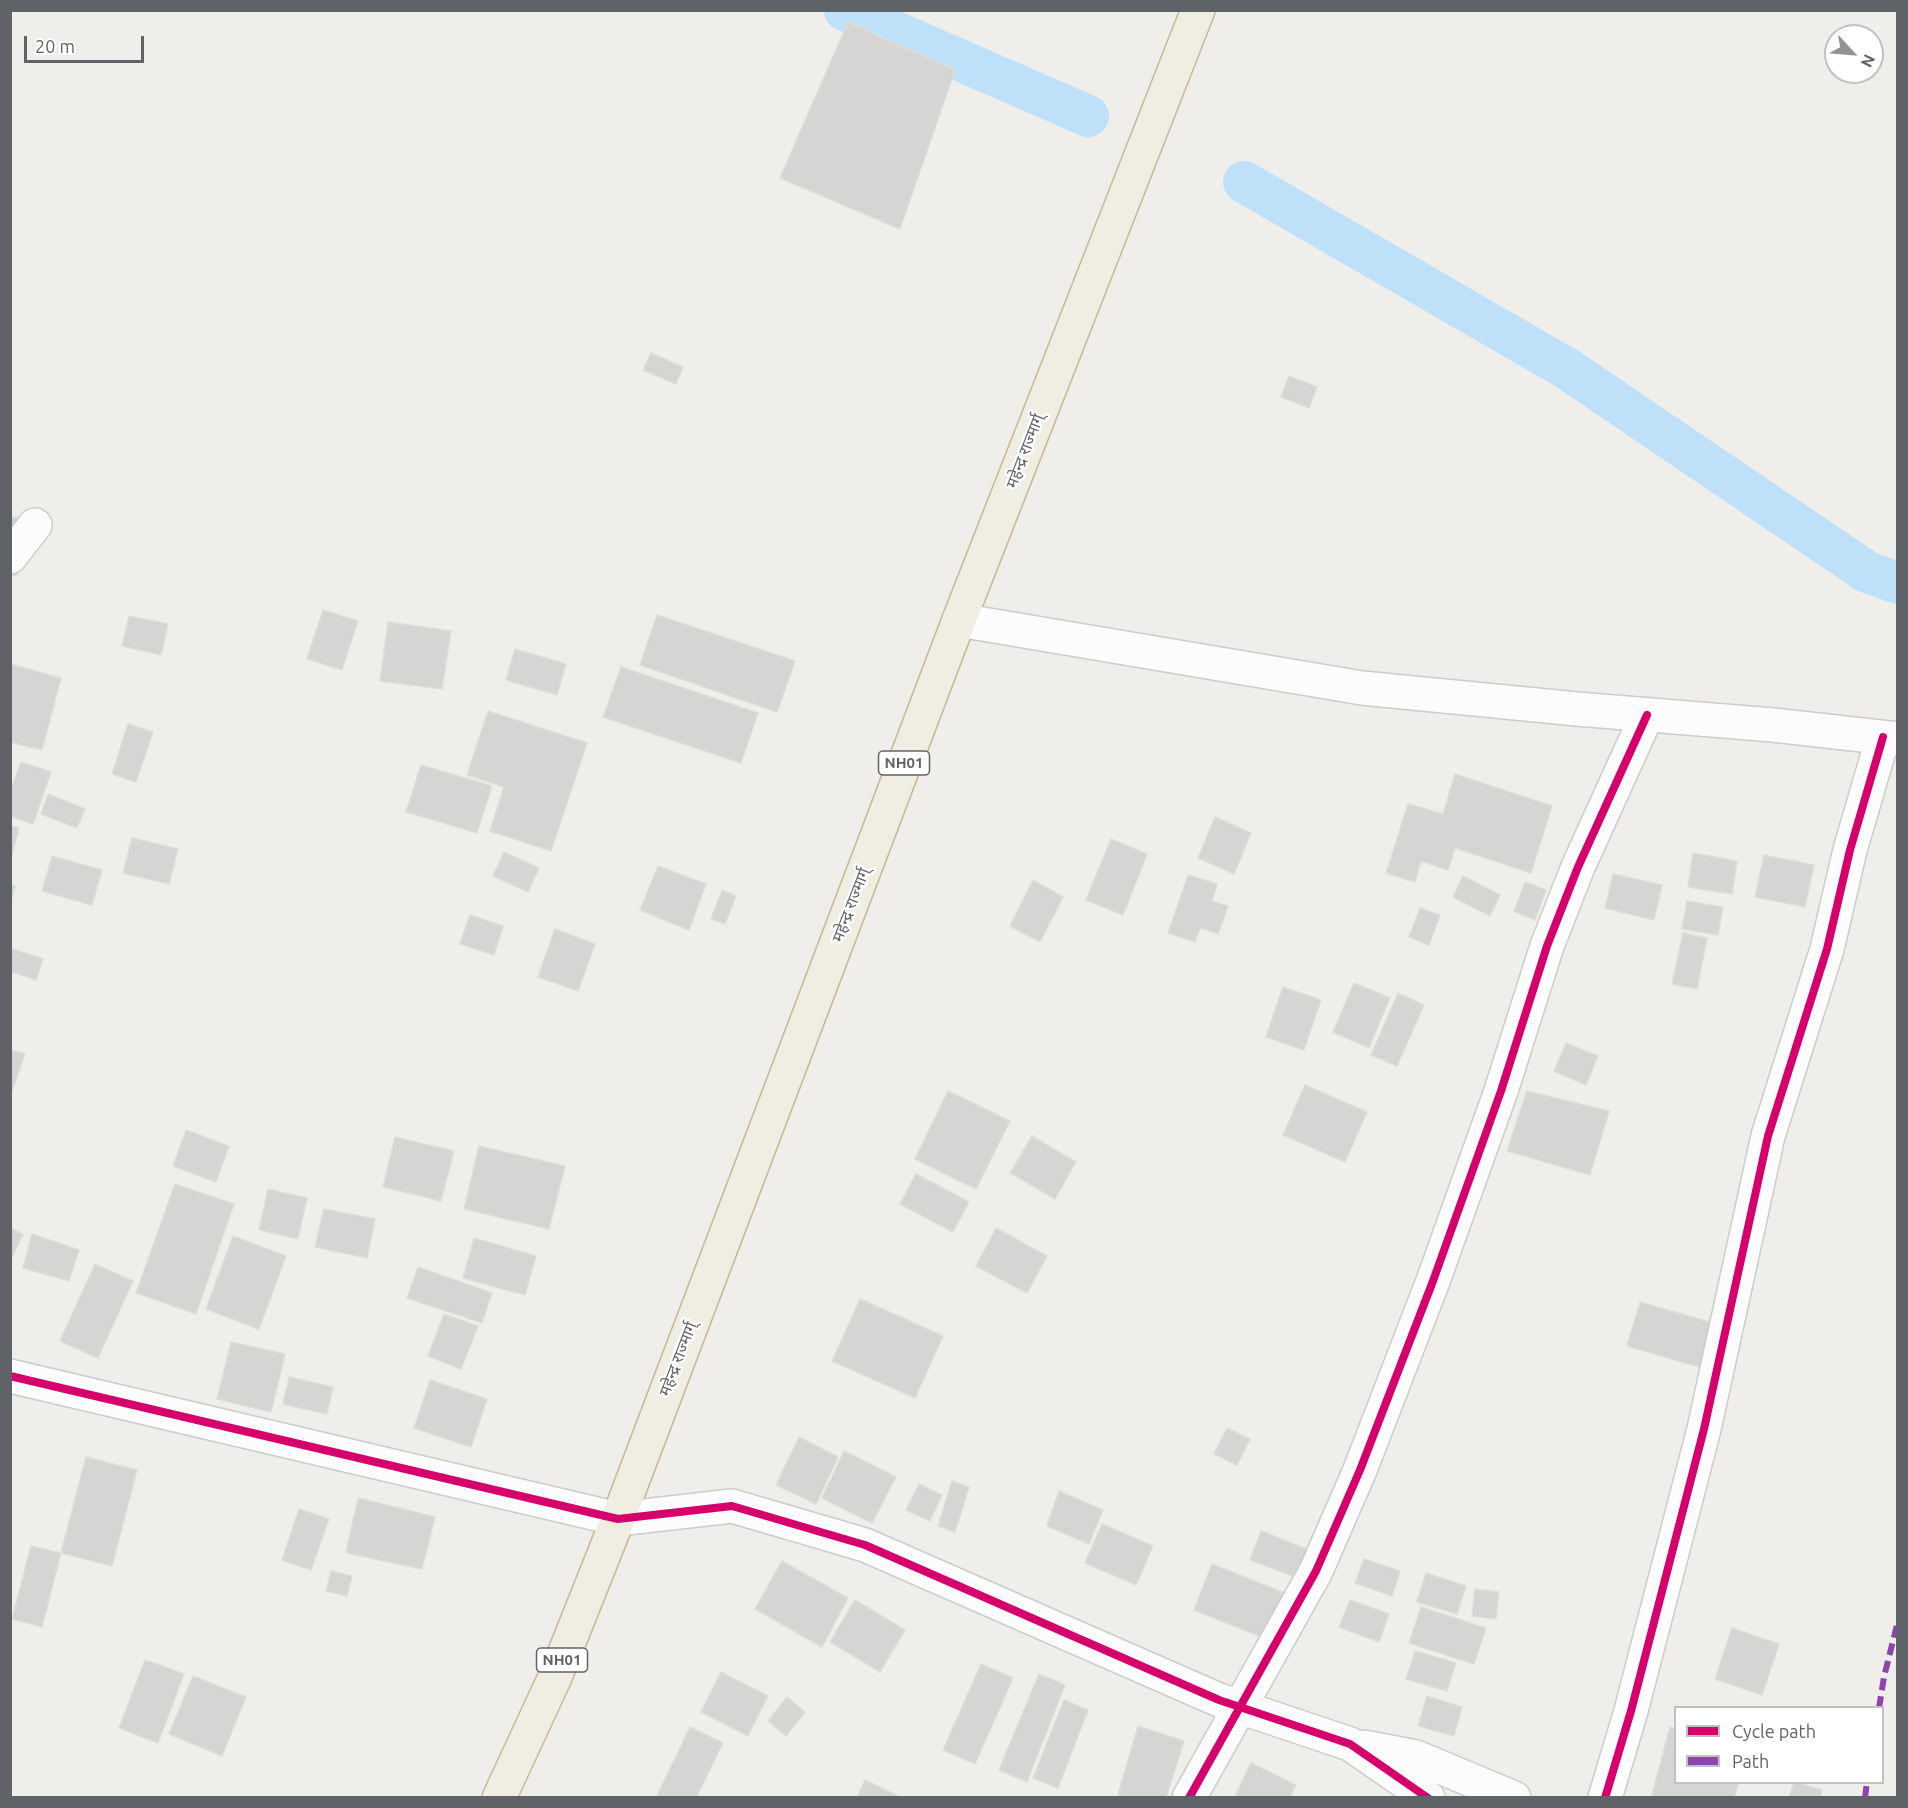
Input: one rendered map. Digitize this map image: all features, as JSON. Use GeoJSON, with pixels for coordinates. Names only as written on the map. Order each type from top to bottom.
{"type":"FeatureCollection","features":[{"type":"Feature","properties":{"kind":"highway","name":"महेन्द्र राज्मार्ग्"},"geometry":{"type":"LineString","coordinates":[[499,1797],[555,1677],[618,1519],[959,620],[1198,10]]}},
{"type":"Feature","properties":{"kind":"street"},"geometry":{"type":"LineString","coordinates":[[10,557],[35,525]]}},
{"type":"Feature","properties":{"kind":"street"},"geometry":{"type":"LineString","coordinates":[[959,620],[1362,688],[1647,715],[1773,724],[1890,738],[1850,850],[1827,949],[1768,1136],[1704,1429],[1631,1711],[1605,1797]]}},
{"type":"Feature","properties":{"kind":"street"},"geometry":{"type":"LineString","coordinates":[[1190,1797],[1316,1571],[1360,1470],[1437,1270],[1501,1091],[1547,946],[1578,867],[1647,715]]}},
{"type":"Feature","properties":{"kind":"street"},"geometry":{"type":"LineString","coordinates":[[10,1376],[618,1519],[732,1506],[865,1545],[1219,1700],[1350,1744],[1416,1757],[1514,1797]]}},
{"type":"Feature","properties":{"kind":"street"},"geometry":{"type":"LineString","coordinates":[[1350,1744],[1428,1797]]}},
{"type":"Feature","properties":{"kind":"building"},"geometry":{"type":"Polygon","coordinates":[[[848,22],[955,70],[900,229],[780,178],[848,22]]]}},
{"type":"Feature","properties":{"kind":"building"},"geometry":{"type":"Polygon","coordinates":[[[651,353],[683,367],[676,384],[643,370],[651,353]]]}},
{"type":"Feature","properties":{"kind":"building"},"geometry":{"type":"Polygon","coordinates":[[[1289,376],[1317,387],[1309,408],[1281,397],[1289,376]]]}},
{"type":"Feature","properties":{"kind":"building"},"geometry":{"type":"Polygon","coordinates":[[[10,517],[21,517],[17,575],[10,575],[10,517]]]}},
{"type":"Feature","properties":{"kind":"building"},"geometry":{"type":"Polygon","coordinates":[[[323,610],[358,621],[342,670],[307,659],[323,610]]]}},
{"type":"Feature","properties":{"kind":"building"},"geometry":{"type":"Polygon","coordinates":[[[657,615],[795,661],[777,712],[640,665],[657,615]]]}},
{"type":"Feature","properties":{"kind":"building"},"geometry":{"type":"Polygon","coordinates":[[[129,616],[168,624],[161,655],[122,646],[129,616]]]}},
{"type":"Feature","properties":{"kind":"building"},"geometry":{"type":"Polygon","coordinates":[[[388,622],[451,631],[442,689],[380,681],[388,622]]]}},
{"type":"Feature","properties":{"kind":"building"},"geometry":{"type":"Polygon","coordinates":[[[515,649],[566,664],[557,695],[506,680],[515,649]]]}},
{"type":"Feature","properties":{"kind":"building"},"geometry":{"type":"Polygon","coordinates":[[[10,664],[61,678],[42,750],[10,742],[10,664]]]}},
{"type":"Feature","properties":{"kind":"building"},"geometry":{"type":"Polygon","coordinates":[[[621,667],[758,713],[741,763],[603,717],[621,667]]]}},
{"type":"Feature","properties":{"kind":"building"},"geometry":{"type":"Polygon","coordinates":[[[488,711],[587,743],[551,851],[490,831],[504,787],[467,775],[488,711]]]}},
{"type":"Feature","properties":{"kind":"building"},"geometry":{"type":"Polygon","coordinates":[[[128,724],[153,732],[136,782],[112,774],[128,724]]]}},
{"type":"Feature","properties":{"kind":"building"},"geometry":{"type":"Polygon","coordinates":[[[21,762],[51,772],[33,824],[10,816],[10,792],[21,762]]]}},
{"type":"Feature","properties":{"kind":"building"},"geometry":{"type":"Polygon","coordinates":[[[421,765],[492,786],[477,833],[406,812],[421,765]]]}},
{"type":"Feature","properties":{"kind":"building"},"geometry":{"type":"Polygon","coordinates":[[[1455,774],[1552,806],[1531,873],[1455,848],[1448,870],[1421,861],[1415,882],[1386,873],[1408,804],[1443,814],[1455,774]]]}},
{"type":"Feature","properties":{"kind":"building"},"geometry":{"type":"Polygon","coordinates":[[[48,794],[85,809],[77,828],[41,814],[48,794]]]}},
{"type":"Feature","properties":{"kind":"building"},"geometry":{"type":"Polygon","coordinates":[[[1215,817],[1251,833],[1234,874],[1198,858],[1215,817]]]}},
{"type":"Feature","properties":{"kind":"building"},"geometry":{"type":"Polygon","coordinates":[[[10,826],[19,828],[10,862],[10,826]]]}},
{"type":"Feature","properties":{"kind":"building"},"geometry":{"type":"Polygon","coordinates":[[[132,838],[178,849],[169,884],[123,873],[132,838]]]}},
{"type":"Feature","properties":{"kind":"building"},"geometry":{"type":"Polygon","coordinates":[[[1111,839],[1147,854],[1123,915],[1086,900],[1111,839]]]}},
{"type":"Feature","properties":{"kind":"building"},"geometry":{"type":"Polygon","coordinates":[[[504,852],[539,868],[528,892],[493,876],[504,852]]]}},
{"type":"Feature","properties":{"kind":"building"},"geometry":{"type":"Polygon","coordinates":[[[1693,853],[1737,861],[1732,894],[1688,887],[1693,853]]]}},
{"type":"Feature","properties":{"kind":"building"},"geometry":{"type":"Polygon","coordinates":[[[1764,855],[1814,865],[1805,907],[1755,897],[1764,855]]]}},
{"type":"Feature","properties":{"kind":"building"},"geometry":{"type":"Polygon","coordinates":[[[52,856],[102,870],[92,905],[42,891],[52,856]]]}},
{"type":"Feature","properties":{"kind":"building"},"geometry":{"type":"Polygon","coordinates":[[[658,866],[706,884],[689,930],[640,910],[658,866]]]}},
{"type":"Feature","properties":{"kind":"building"},"geometry":{"type":"Polygon","coordinates":[[[1613,874],[1662,885],[1654,920],[1605,908],[1613,874]]]}},
{"type":"Feature","properties":{"kind":"building"},"geometry":{"type":"Polygon","coordinates":[[[1188,875],[1217,884],[1212,901],[1228,906],[1218,934],[1200,928],[1195,942],[1168,933],[1188,875]]]}},
{"type":"Feature","properties":{"kind":"building"},"geometry":{"type":"Polygon","coordinates":[[[1463,876],[1500,895],[1490,916],[1453,897],[1463,876]]]}},
{"type":"Feature","properties":{"kind":"building"},"geometry":{"type":"Polygon","coordinates":[[[1033,880],[1063,897],[1040,942],[1010,926],[1033,880]]]}},
{"type":"Feature","properties":{"kind":"building"},"geometry":{"type":"Polygon","coordinates":[[[1525,882],[1546,890],[1535,920],[1514,911],[1525,882]]]}},
{"type":"Feature","properties":{"kind":"building"},"geometry":{"type":"Polygon","coordinates":[[[10,885],[15,886],[10,905],[10,885]]]}},
{"type":"Feature","properties":{"kind":"building"},"geometry":{"type":"Polygon","coordinates":[[[722,890],[736,896],[725,924],[711,919],[722,890]]]}},
{"type":"Feature","properties":{"kind":"building"},"geometry":{"type":"Polygon","coordinates":[[[1687,901],[1723,907],[1718,935],[1682,929],[1687,901]]]}},
{"type":"Feature","properties":{"kind":"building"},"geometry":{"type":"Polygon","coordinates":[[[1420,908],[1440,915],[1429,945],[1409,937],[1420,908]]]}},
{"type":"Feature","properties":{"kind":"building"},"geometry":{"type":"Polygon","coordinates":[[[470,915],[503,926],[494,955],[460,944],[470,915]]]}},
{"type":"Feature","properties":{"kind":"building"},"geometry":{"type":"Polygon","coordinates":[[[555,929],[595,944],[578,991],[538,977],[555,929]]]}},
{"type":"Feature","properties":{"kind":"building"},"geometry":{"type":"Polygon","coordinates":[[[1683,933],[1707,938],[1697,989],[1672,984],[1683,933]]]}},
{"type":"Feature","properties":{"kind":"building"},"geometry":{"type":"Polygon","coordinates":[[[10,948],[43,959],[36,980],[10,971],[10,948]]]}},
{"type":"Feature","properties":{"kind":"building"},"geometry":{"type":"Polygon","coordinates":[[[1354,983],[1390,998],[1369,1048],[1333,1032],[1354,983]]]}},
{"type":"Feature","properties":{"kind":"building"},"geometry":{"type":"Polygon","coordinates":[[[1283,987],[1321,1000],[1304,1050],[1266,1037],[1283,987]]]}},
{"type":"Feature","properties":{"kind":"building"},"geometry":{"type":"Polygon","coordinates":[[[1398,993],[1424,1005],[1397,1066],[1371,1055],[1398,993]]]}},
{"type":"Feature","properties":{"kind":"building"},"geometry":{"type":"Polygon","coordinates":[[[1566,1043],[1598,1056],[1586,1085],[1554,1071],[1566,1043]]]}},
{"type":"Feature","properties":{"kind":"building"},"geometry":{"type":"Polygon","coordinates":[[[10,1050],[25,1054],[10,1097],[10,1050]]]}},
{"type":"Feature","properties":{"kind":"building"},"geometry":{"type":"Polygon","coordinates":[[[1305,1085],[1367,1112],[1345,1162],[1283,1135],[1305,1085]]]}},
{"type":"Feature","properties":{"kind":"building"},"geometry":{"type":"Polygon","coordinates":[[[948,1091],[1010,1121],[976,1189],[915,1159],[948,1091]]]}},
{"type":"Feature","properties":{"kind":"building"},"geometry":{"type":"Polygon","coordinates":[[[1527,1091],[1609,1111],[1590,1175],[1507,1151],[1527,1091]]]}},
{"type":"Feature","properties":{"kind":"building"},"geometry":{"type":"Polygon","coordinates":[[[186,1130],[229,1146],[216,1182],[173,1166],[186,1130]]]}},
{"type":"Feature","properties":{"kind":"building"},"geometry":{"type":"Polygon","coordinates":[[[1032,1136],[1076,1162],[1055,1199],[1010,1173],[1032,1136]]]}},
{"type":"Feature","properties":{"kind":"building"},"geometry":{"type":"Polygon","coordinates":[[[395,1137],[454,1151],[441,1201],[383,1187],[395,1137]]]}},
{"type":"Feature","properties":{"kind":"building"},"geometry":{"type":"Polygon","coordinates":[[[479,1146],[565,1166],[549,1229],[464,1209],[479,1146]]]}},
{"type":"Feature","properties":{"kind":"building"},"geometry":{"type":"Polygon","coordinates":[[[916,1174],[969,1202],[953,1232],[900,1204],[916,1174]]]}},
{"type":"Feature","properties":{"kind":"building"},"geometry":{"type":"Polygon","coordinates":[[[175,1184],[234,1204],[196,1314],[136,1293],[175,1184]]]}},
{"type":"Feature","properties":{"kind":"building"},"geometry":{"type":"Polygon","coordinates":[[[268,1189],[307,1198],[298,1239],[259,1230],[268,1189]]]}},
{"type":"Feature","properties":{"kind":"building"},"geometry":{"type":"Polygon","coordinates":[[[324,1209],[375,1219],[367,1258],[315,1247],[324,1209]]]}},
{"type":"Feature","properties":{"kind":"building"},"geometry":{"type":"Polygon","coordinates":[[[10,1228],[23,1234],[10,1262],[10,1228]]]}},
{"type":"Feature","properties":{"kind":"building"},"geometry":{"type":"Polygon","coordinates":[[[996,1228],[1047,1256],[1027,1293],[976,1266],[996,1228]]]}},
{"type":"Feature","properties":{"kind":"building"},"geometry":{"type":"Polygon","coordinates":[[[32,1234],[79,1250],[69,1281],[23,1268],[32,1234]]]}},
{"type":"Feature","properties":{"kind":"building"},"geometry":{"type":"Polygon","coordinates":[[[233,1236],[286,1256],[259,1329],[206,1309],[233,1236]]]}},
{"type":"Feature","properties":{"kind":"building"},"geometry":{"type":"Polygon","coordinates":[[[474,1238],[536,1256],[525,1295],[463,1278],[474,1238]]]}},
{"type":"Feature","properties":{"kind":"building"},"geometry":{"type":"Polygon","coordinates":[[[95,1264],[133,1281],[98,1358],[60,1341],[95,1264]]]}},
{"type":"Feature","properties":{"kind":"building"},"geometry":{"type":"Polygon","coordinates":[[[418,1267],[492,1293],[482,1323],[407,1298],[418,1267]]]}},
{"type":"Feature","properties":{"kind":"building"},"geometry":{"type":"Polygon","coordinates":[[[860,1299],[943,1336],[915,1398],[832,1361],[860,1299]]]}},
{"type":"Feature","properties":{"kind":"building"},"geometry":{"type":"Polygon","coordinates":[[[1640,1302],[1723,1326],[1710,1370],[1627,1346],[1640,1302]]]}},
{"type":"Feature","properties":{"kind":"building"},"geometry":{"type":"Polygon","coordinates":[[[444,1314],[478,1326],[461,1369],[428,1356],[444,1314]]]}},
{"type":"Feature","properties":{"kind":"building"},"geometry":{"type":"Polygon","coordinates":[[[231,1342],[285,1354],[271,1412],[217,1399],[231,1342]]]}},
{"type":"Feature","properties":{"kind":"building"},"geometry":{"type":"Polygon","coordinates":[[[289,1377],[333,1387],[327,1414],[283,1404],[289,1377]]]}},
{"type":"Feature","properties":{"kind":"building"},"geometry":{"type":"Polygon","coordinates":[[[430,1380],[487,1399],[471,1447],[414,1428],[430,1380]]]}},
{"type":"Feature","properties":{"kind":"building"},"geometry":{"type":"Polygon","coordinates":[[[1227,1428],[1250,1439],[1237,1465],[1214,1454],[1227,1428]]]}},
{"type":"Feature","properties":{"kind":"building"},"geometry":{"type":"Polygon","coordinates":[[[799,1437],[838,1457],[816,1504],[776,1485],[799,1437]]]}},
{"type":"Feature","properties":{"kind":"building"},"geometry":{"type":"Polygon","coordinates":[[[844,1451],[896,1477],[872,1523],[822,1498],[844,1451]]]}},
{"type":"Feature","properties":{"kind":"building"},"geometry":{"type":"Polygon","coordinates":[[[86,1457],[137,1470],[112,1566],[61,1553],[86,1457]]]}},
{"type":"Feature","properties":{"kind":"building"},"geometry":{"type":"Polygon","coordinates":[[[952,1481],[969,1487],[955,1532],[938,1526],[952,1481]]]}},
{"type":"Feature","properties":{"kind":"building"},"geometry":{"type":"Polygon","coordinates":[[[919,1484],[942,1495],[930,1521],[906,1510],[919,1484]]]}},
{"type":"Feature","properties":{"kind":"building"},"geometry":{"type":"Polygon","coordinates":[[[1059,1491],[1103,1510],[1089,1544],[1047,1526],[1059,1491]]]}},
{"type":"Feature","properties":{"kind":"building"},"geometry":{"type":"Polygon","coordinates":[[[358,1498],[435,1517],[422,1569],[346,1553],[358,1498]]]}},
{"type":"Feature","properties":{"kind":"building"},"geometry":{"type":"Polygon","coordinates":[[[299,1509],[329,1519],[311,1570],[282,1560],[299,1509]]]}},
{"type":"Feature","properties":{"kind":"building"},"geometry":{"type":"Polygon","coordinates":[[[1102,1524],[1153,1546],[1136,1585],[1085,1563],[1102,1524]]]}},
{"type":"Feature","properties":{"kind":"building"},"geometry":{"type":"Polygon","coordinates":[[[1261,1531],[1307,1549],[1296,1577],[1250,1560],[1261,1531]]]}},
{"type":"Feature","properties":{"kind":"building"},"geometry":{"type":"Polygon","coordinates":[[[31,1546],[61,1553],[42,1627],[12,1619],[31,1546]]]}},
{"type":"Feature","properties":{"kind":"building"},"geometry":{"type":"Polygon","coordinates":[[[1364,1559],[1400,1571],[1392,1596],[1355,1583],[1364,1559]]]}},
{"type":"Feature","properties":{"kind":"building"},"geometry":{"type":"Polygon","coordinates":[[[782,1561],[848,1598],[822,1647],[755,1609],[782,1561]]]}},
{"type":"Feature","properties":{"kind":"building"},"geometry":{"type":"Polygon","coordinates":[[[1212,1564],[1292,1596],[1274,1642],[1194,1610],[1212,1564]]]}},
{"type":"Feature","properties":{"kind":"building"},"geometry":{"type":"Polygon","coordinates":[[[331,1571],[352,1576],[347,1596],[326,1591],[331,1571]]]}},
{"type":"Feature","properties":{"kind":"building"},"geometry":{"type":"Polygon","coordinates":[[[1426,1573],[1466,1586],[1457,1614],[1417,1602],[1426,1573]]]}},
{"type":"Feature","properties":{"kind":"building"},"geometry":{"type":"Polygon","coordinates":[[[1475,1589],[1499,1592],[1496,1619],[1472,1616],[1475,1589]]]}},
{"type":"Feature","properties":{"kind":"building"},"geometry":{"type":"Polygon","coordinates":[[[855,1600],[905,1630],[880,1672],[830,1642],[855,1600]]]}},
{"type":"Feature","properties":{"kind":"building"},"geometry":{"type":"Polygon","coordinates":[[[1350,1600],[1389,1614],[1379,1642],[1339,1627],[1350,1600]]]}},
{"type":"Feature","properties":{"kind":"building"},"geometry":{"type":"Polygon","coordinates":[[[1421,1607],[1486,1628],[1474,1664],[1409,1643],[1421,1607]]]}},
{"type":"Feature","properties":{"kind":"building"},"geometry":{"type":"Polygon","coordinates":[[[1732,1628],[1779,1644],[1762,1695],[1715,1679],[1732,1628]]]}},
{"type":"Feature","properties":{"kind":"building"},"geometry":{"type":"Polygon","coordinates":[[[1415,1651],[1456,1663],[1447,1691],[1406,1679],[1415,1651]]]}},
{"type":"Feature","properties":{"kind":"building"},"geometry":{"type":"Polygon","coordinates":[[[145,1660],[184,1674],[158,1743],[119,1728],[145,1660]]]}},
{"type":"Feature","properties":{"kind":"building"},"geometry":{"type":"Polygon","coordinates":[[[981,1664],[1013,1678],[975,1764],[943,1750],[981,1664]]]}},
{"type":"Feature","properties":{"kind":"building"},"geometry":{"type":"Polygon","coordinates":[[[721,1672],[768,1696],[748,1736],[701,1712],[721,1672]]]}},
{"type":"Feature","properties":{"kind":"building"},"geometry":{"type":"Polygon","coordinates":[[[1039,1674],[1065,1685],[1027,1782],[999,1770],[1039,1674]]]}},
{"type":"Feature","properties":{"kind":"building"},"geometry":{"type":"Polygon","coordinates":[[[193,1676],[246,1697],[222,1756],[169,1734],[193,1676]]]}},
{"type":"Feature","properties":{"kind":"building"},"geometry":{"type":"Polygon","coordinates":[[[1427,1696],[1462,1707],[1454,1736],[1418,1726],[1427,1696]]]}},
{"type":"Feature","properties":{"kind":"building"},"geometry":{"type":"Polygon","coordinates":[[[787,1697],[805,1712],[786,1736],[768,1721],[787,1697]]]}},
{"type":"Feature","properties":{"kind":"building"},"geometry":{"type":"Polygon","coordinates":[[[1064,1700],[1088,1710],[1058,1788],[1033,1778],[1064,1700]]]}},
{"type":"Feature","properties":{"kind":"building"},"geometry":{"type":"Polygon","coordinates":[[[1138,1726],[1184,1741],[1166,1798],[1127,1798],[1118,1795],[1138,1726]]]}},
{"type":"Feature","properties":{"kind":"building"},"geometry":{"type":"Polygon","coordinates":[[[690,1727],[723,1743],[696,1798],[656,1798],[690,1727]]]}},
{"type":"Feature","properties":{"kind":"building"},"geometry":{"type":"Polygon","coordinates":[[[1670,1727],[1674,1728],[1674,1784],[1738,1784],[1734,1798],[1651,1798],[1670,1727]]]}},
{"type":"Feature","properties":{"kind":"building"},"geometry":{"type":"Polygon","coordinates":[[[1251,1763],[1296,1785],[1290,1798],[1234,1798],[1251,1763]]]}},
{"type":"Feature","properties":{"kind":"building"},"geometry":{"type":"Polygon","coordinates":[[[865,1780],[902,1798],[857,1798],[865,1780]]]}},
{"type":"Feature","properties":{"kind":"building"},"geometry":{"type":"Polygon","coordinates":[[[1793,1784],[1822,1790],[1820,1798],[1789,1798],[1793,1784]]]}},
{"type":"Feature","properties":{"kind":"waterway"},"geometry":{"type":"LineString","coordinates":[[845,10],[1088,116]]}},
{"type":"Feature","properties":{"kind":"waterway"},"geometry":{"type":"LineString","coordinates":[[1244,182],[1566,368],[1867,572],[1898,583]]}},
{"type":"Feature","properties":{"kind":"marked path"},"geometry":{"type":"LineString","coordinates":[[1879,1706],[1898,1621]]}},
{"type":"Feature","properties":{"kind":"marked path"},"geometry":{"type":"LineString","coordinates":[[1865,1798],[1867,1784]]}},
{"type":"Feature","properties":{"kind":"cycle path"},"geometry":{"type":"LineString","coordinates":[[1189,1798],[1316,1571],[1360,1470],[1433,1281],[1501,1091],[1547,946],[1578,867],[1647,715]]}},
{"type":"Feature","properties":{"kind":"cycle path"},"geometry":{"type":"LineString","coordinates":[[1605,1798],[1631,1711],[1704,1429],[1768,1136],[1827,949],[1850,850],[1883,737]]}},
{"type":"Feature","properties":{"kind":"cycle path"},"geometry":{"type":"LineString","coordinates":[[10,1376],[618,1519],[732,1506],[865,1545],[1219,1700],[1350,1744],[1428,1798]]}}]}
